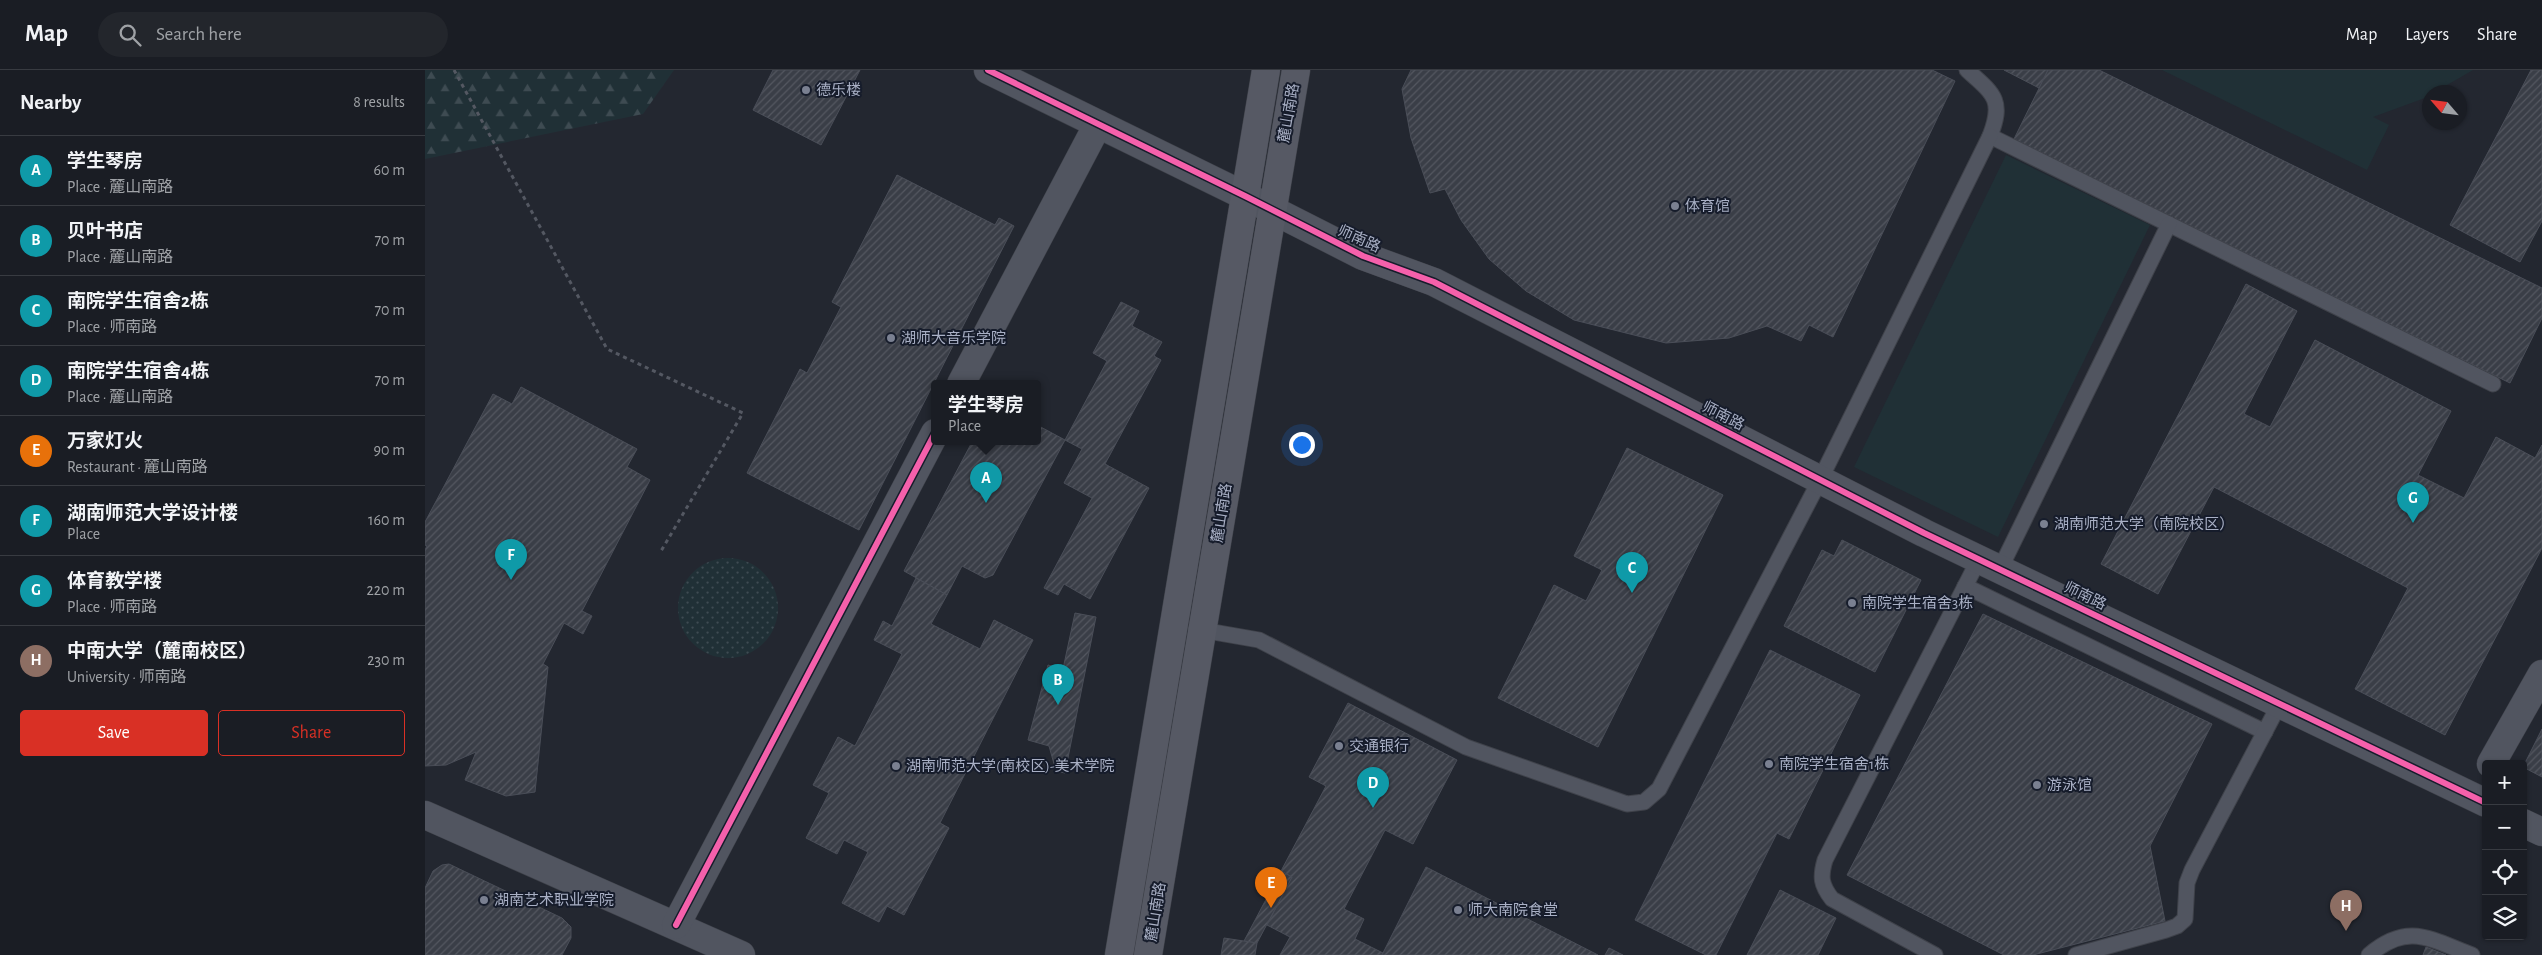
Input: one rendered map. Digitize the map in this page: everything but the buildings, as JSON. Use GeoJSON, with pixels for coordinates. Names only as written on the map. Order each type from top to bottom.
{"type":"FeatureCollection","features":[{"type":"Feature","properties":{"kind":"main road","name":"麓山南路"},"geometry":{"type":"LineString","coordinates":[[1119,955],[1266,70]]}},
{"type":"Feature","properties":{"kind":"main road","name":"麓山南路"},"geometry":{"type":"LineString","coordinates":[[1148,955],[1296,70]]}},
{"type":"Feature","properties":{"kind":"street","name":"师南路"},"geometry":{"type":"LineString","coordinates":[[988,70],[1363,256],[1434,282],[1820,480],[1989,564],[2448,783],[2481,791]]}},
{"type":"Feature","properties":{"kind":"street"},"geometry":{"type":"LineString","coordinates":[[963,380],[1098,124]]}},
{"type":"Feature","properties":{"kind":"street"},"geometry":{"type":"LineString","coordinates":[[676,925],[931,442]]}},
{"type":"Feature","properties":{"kind":"street"},"geometry":{"type":"LineString","coordinates":[[2493,760],[2542,674]]}},
{"type":"Feature","properties":{"kind":"street"},"geometry":{"type":"LineString","coordinates":[[425,815],[565,879],[676,925],[741,955]]}},
{"type":"Feature","properties":{"kind":"street"},"geometry":{"type":"LineString","coordinates":[[2527,825],[2542,832]]}},
{"type":"Feature","properties":{"kind":"lane"},"geometry":{"type":"LineString","coordinates":[[1175,626],[1259,640],[1466,747],[1627,804],[1644,802],[1659,789],[1820,480],[1990,136],[1996,121],[1997,105],[1989,90],[1967,70]]}},
{"type":"Feature","properties":{"kind":"lane"},"geometry":{"type":"LineString","coordinates":[[1990,136],[2493,384]]}},
{"type":"Feature","properties":{"kind":"lane"},"geometry":{"type":"LineString","coordinates":[[1935,955],[1832,899],[1823,888],[1821,874],[1825,860],[1965,586],[1989,564],[2169,224]]}},
{"type":"Feature","properties":{"kind":"lane"},"geometry":{"type":"LineString","coordinates":[[1965,586],[2265,732]]}},
{"type":"Feature","properties":{"kind":"lane"},"geometry":{"type":"LineString","coordinates":[[2076,955],[2166,930],[2177,926],[2185,919],[2187,883],[2192,870],[2280,703]]}},
{"type":"Feature","properties":{"kind":"lane"},"geometry":{"type":"LineString","coordinates":[[2369,955],[2395,937],[2421,936],[2472,955]]}},
{"type":"Feature","properties":{"kind":"path"},"geometry":{"type":"LineString","coordinates":[[454,70],[607,348],[743,413],[661,551]]}},
{"type":"Feature","properties":{"kind":"green space"},"geometry":{"type":"Polygon","coordinates":[[[425,70],[674,70],[643,114],[425,159],[425,70]]]}},
{"type":"Feature","properties":{"kind":"green space"},"geometry":{"type":"Polygon","coordinates":[[[2162,70],[2473,70],[2447,85],[2422,85],[2422,99],[2373,117],[2389,125],[2367,170],[2162,70]]]}},
{"type":"Feature","properties":{"kind":"green space"},"geometry":{"type":"Polygon","coordinates":[[[2006,155],[2150,225],[1998,537],[1854,467],[2006,155]]]}},
{"type":"Feature","properties":{"kind":"green space"},"geometry":{"type":"Polygon","coordinates":[[[728,558],[747,562],[764,572],[774,589],[778,608],[774,627],[764,644],[747,654],[728,658],[709,654],[692,644],[682,627],[678,608],[682,589],[692,572],[709,562],[728,558]]]}},
{"type":"Feature","properties":{"kind":"cycle path"},"geometry":{"type":"LineString","coordinates":[[988,70],[1363,256],[1434,282],[1924,533],[2482,801]]}},
{"type":"Feature","properties":{"kind":"cycle path"},"geometry":{"type":"LineString","coordinates":[[676,925],[931,441]]}},
{"type":"Feature","properties":{"kind":"place","name":"德乐楼"},"geometry":{"type":"Point","coordinates":[806,90]}},
{"type":"Feature","properties":{"kind":"place","name":"体育馆"},"geometry":{"type":"Point","coordinates":[1675,206]}},
{"type":"Feature","properties":{"kind":"place","name":"湖师大音乐学院"},"geometry":{"type":"Point","coordinates":[891,338]}},
{"type":"Feature","properties":{"kind":"place","name":"学生琴房"},"geometry":{"type":"Point","coordinates":[986,503]}},
{"type":"Feature","properties":{"kind":"place","name":"体育教学楼"},"geometry":{"type":"Point","coordinates":[2413,523]}},
{"type":"Feature","properties":{"kind":"place","name":"湖南师范大学（南院校区）"},"geometry":{"type":"Point","coordinates":[2044,524]}},
{"type":"Feature","properties":{"kind":"place","name":"湖南师范大学设计楼"},"geometry":{"type":"Point","coordinates":[511,580]}},
{"type":"Feature","properties":{"kind":"place","name":"南院学生宿舍2栋"},"geometry":{"type":"Point","coordinates":[1632,593]}},
{"type":"Feature","properties":{"kind":"place","name":"南院学生宿舍3栋"},"geometry":{"type":"Point","coordinates":[1852,603]}},
{"type":"Feature","properties":{"kind":"place","name":"贝叶书店"},"geometry":{"type":"Point","coordinates":[1058,705]}},
{"type":"Feature","properties":{"kind":"place","name":"交通银行"},"geometry":{"type":"Point","coordinates":[1339,746]}},
{"type":"Feature","properties":{"kind":"place","name":"南院学生宿舍1栋"},"geometry":{"type":"Point","coordinates":[1769,764]}},
{"type":"Feature","properties":{"kind":"place","name":"湖南师范大学(南校区)-美术学院"},"geometry":{"type":"Point","coordinates":[896,766]}},
{"type":"Feature","properties":{"kind":"place","name":"游泳馆"},"geometry":{"type":"Point","coordinates":[2037,785]}},
{"type":"Feature","properties":{"kind":"place","name":"南院学生宿舍4栋"},"geometry":{"type":"Point","coordinates":[1373,808]}},
{"type":"Feature","properties":{"kind":"place","name":"湖南艺术职业学院"},"geometry":{"type":"Point","coordinates":[484,900]}},
{"type":"Feature","properties":{"kind":"place","name":"万家灯火"},"geometry":{"type":"Point","coordinates":[1271,908]}},
{"type":"Feature","properties":{"kind":"place","name":"师大南院食堂"},"geometry":{"type":"Point","coordinates":[1458,910]}},
{"type":"Feature","properties":{"kind":"place","name":"中南大学（麓南校区）"},"geometry":{"type":"Point","coordinates":[2346,931]}}]}
